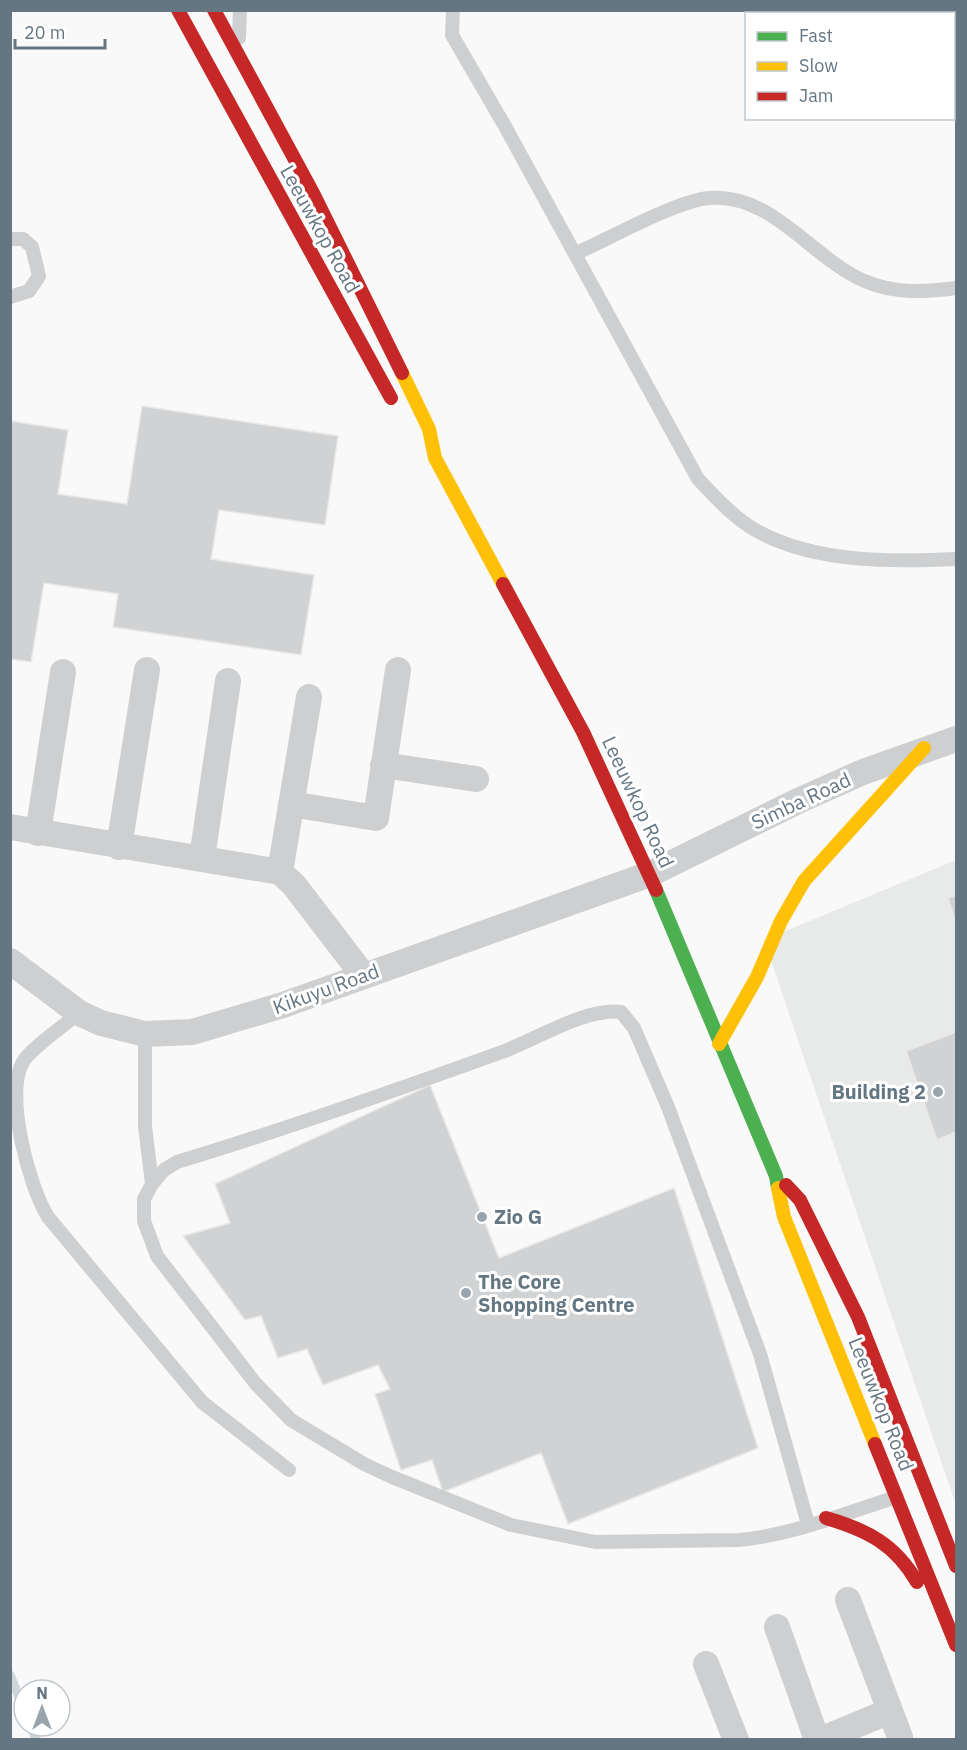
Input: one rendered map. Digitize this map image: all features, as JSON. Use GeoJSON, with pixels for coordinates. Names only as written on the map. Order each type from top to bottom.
{"type":"FeatureCollection","features":[{"type":"Feature","properties":{"kind":"street","name":"Leeuwkop Road"},"geometry":{"type":"LineString","coordinates":[[178,10],[397,410]]}},
{"type":"Feature","properties":{"kind":"street","name":"Leeuwkop Road"},"geometry":{"type":"LineString","coordinates":[[214,10],[313,193],[429,429],[435,458],[583,732],[650,874],[776,1176],[784,1217],[912,1492],[957,1566]]}},
{"type":"Feature","properties":{"kind":"street","name":"Leeuwkop Road"},"geometry":{"type":"LineString","coordinates":[[419,446],[435,458]]}},
{"type":"Feature","properties":{"kind":"street"},"geometry":{"type":"LineString","coordinates":[[119,847],[147,670]]}},
{"type":"Feature","properties":{"kind":"street"},"geometry":{"type":"LineString","coordinates":[[291,804],[376,818],[398,670]]}},
{"type":"Feature","properties":{"kind":"street"},"geometry":{"type":"LineString","coordinates":[[38,833],[63,672]]}},
{"type":"Feature","properties":{"kind":"street"},"geometry":{"type":"LineString","coordinates":[[202,858],[228,681]]}},
{"type":"Feature","properties":{"kind":"street"},"geometry":{"type":"LineString","coordinates":[[280,872],[309,697]]}},
{"type":"Feature","properties":{"kind":"street","name":"Simba Road"},"geometry":{"type":"LineString","coordinates":[[650,874],[798,801],[924,748],[957,739]]}},
{"type":"Feature","properties":{"kind":"street"},"geometry":{"type":"LineString","coordinates":[[719,1044],[757,977],[782,921],[804,881],[924,748]]}},
{"type":"Feature","properties":{"kind":"street"},"geometry":{"type":"LineString","coordinates":[[383,765],[476,779]]}},
{"type":"Feature","properties":{"kind":"street"},"geometry":{"type":"LineString","coordinates":[[10,827],[119,847],[202,858],[280,872],[294,885],[363,975]]}},
{"type":"Feature","properties":{"kind":"street","name":"Kikuyu Road"},"geometry":{"type":"LineString","coordinates":[[10,961],[79,1014],[122,1029],[145,1034],[192,1032],[232,1022],[650,874]]}},
{"type":"Feature","properties":{"kind":"street","name":"Leeuwkop Road"},"geometry":{"type":"LineString","coordinates":[[776,1176],[792,1189],[800,1200],[858,1317],[957,1645]]}},
{"type":"Feature","properties":{"kind":"street"},"geometry":{"type":"LineString","coordinates":[[826,1518],[867,1531],[895,1548],[909,1565],[957,1655]]}},
{"type":"Feature","properties":{"kind":"street"},"geometry":{"type":"LineString","coordinates":[[848,1600],[900,1737]]}},
{"type":"Feature","properties":{"kind":"street"},"geometry":{"type":"LineString","coordinates":[[777,1628],[819,1740],[891,1711]]}},
{"type":"Feature","properties":{"kind":"street"},"geometry":{"type":"LineString","coordinates":[[706,1664],[736,1740]]}},
{"type":"Feature","properties":{"kind":"lane"},"geometry":{"type":"LineString","coordinates":[[240,10],[238,27],[242,63]]}},
{"type":"Feature","properties":{"kind":"lane"},"geometry":{"type":"LineString","coordinates":[[453,10],[452,35],[698,479],[727,509],[757,531],[789,544],[829,554],[881,560],[957,559]]}},
{"type":"Feature","properties":{"kind":"lane"},"geometry":{"type":"LineString","coordinates":[[575,254],[687,203],[709,198],[724,199],[759,208],[865,281],[887,289],[910,291],[957,288]]}},
{"type":"Feature","properties":{"kind":"lane"},"geometry":{"type":"LineString","coordinates":[[10,239],[23,239],[32,247],[39,276],[29,291],[10,297]]}},
{"type":"Feature","properties":{"kind":"lane"},"geometry":{"type":"LineString","coordinates":[[808,1524],[760,1354],[668,1107],[634,1028],[621,1012],[596,1012],[523,1044],[353,1105],[177,1162],[164,1170],[152,1184],[144,1199],[144,1221],[157,1256],[256,1384],[291,1420],[364,1464],[491,1519],[595,1542],[751,1539],[808,1524],[912,1492]]}},
{"type":"Feature","properties":{"kind":"lane"},"geometry":{"type":"LineString","coordinates":[[79,1014],[24,1060],[19,1073],[17,1149],[37,1199],[55,1226],[202,1402],[289,1470]]}},
{"type":"Feature","properties":{"kind":"lane"},"geometry":{"type":"LineString","coordinates":[[145,1034],[145,1126],[152,1184]]}},
{"type":"Feature","properties":{"kind":"shaded area"},"geometry":{"type":"Polygon","coordinates":[[[956,860],[956,1505],[764,940],[956,860]]]}},
{"type":"Feature","properties":{"kind":"building"},"geometry":{"type":"Polygon","coordinates":[[[142,406],[338,436],[325,525],[219,510],[211,559],[314,575],[301,655],[113,627],[118,594],[44,583],[31,662],[10,659],[10,421],[68,430],[58,494],[127,504],[142,406]]]}},
{"type":"Feature","properties":{"kind":"building"},"geometry":{"type":"Polygon","coordinates":[[[956,895],[956,923],[948,898],[956,895]]]}},
{"type":"Feature","properties":{"kind":"building","name":"Building 2"},"geometry":{"type":"Polygon","coordinates":[[[956,1032],[956,1132],[937,1140],[906,1051],[956,1032]]]}},
{"type":"Feature","properties":{"kind":"building","name":"The Core Shopping Centre"},"geometry":{"type":"Polygon","coordinates":[[[430,1085],[499,1258],[674,1188],[758,1448],[568,1524],[541,1453],[443,1492],[432,1460],[401,1470],[375,1394],[390,1389],[378,1365],[323,1385],[307,1349],[278,1358],[261,1316],[245,1320],[183,1236],[230,1223],[215,1184],[430,1085]]]}},
{"type":"Feature","properties":{"kind":"waterway"},"geometry":{"type":"LineString","coordinates":[[10,1675],[12,1680]]}},
{"type":"Feature","properties":{"kind":"traffic: fast"},"geometry":{"type":"LineString","coordinates":[[656,890],[776,1176],[778,1188]]}},
{"type":"Feature","properties":{"kind":"traffic: slow"},"geometry":{"type":"LineString","coordinates":[[402,373],[429,429],[435,458],[503,584]]}},
{"type":"Feature","properties":{"kind":"traffic: slow"},"geometry":{"type":"LineString","coordinates":[[719,1044],[757,977],[781,921],[804,881],[924,748]]}},
{"type":"Feature","properties":{"kind":"traffic: slow"},"geometry":{"type":"LineString","coordinates":[[778,1188],[784,1217],[875,1444]]}},
{"type":"Feature","properties":{"kind":"traffic: jam"},"geometry":{"type":"LineString","coordinates":[[178,10],[391,398]]}},
{"type":"Feature","properties":{"kind":"traffic: jam"},"geometry":{"type":"LineString","coordinates":[[214,10],[313,193],[402,373]]}},
{"type":"Feature","properties":{"kind":"traffic: jam"},"geometry":{"type":"LineString","coordinates":[[503,584],[583,732],[656,890]]}},
{"type":"Feature","properties":{"kind":"traffic: jam"},"geometry":{"type":"LineString","coordinates":[[786,1185],[800,1200],[858,1317],[956,1566]]}},
{"type":"Feature","properties":{"kind":"traffic: jam"},"geometry":{"type":"LineString","coordinates":[[875,1444],[956,1645]]}},
{"type":"Feature","properties":{"kind":"traffic: jam"},"geometry":{"type":"LineString","coordinates":[[826,1518],[879,1540],[899,1558],[917,1582]]}},
{"type":"Feature","properties":{"kind":"place","name":"Building 2"},"geometry":{"type":"Point","coordinates":[938,1092]}},
{"type":"Feature","properties":{"kind":"place","name":"Zio G"},"geometry":{"type":"Point","coordinates":[482,1217]}},
{"type":"Feature","properties":{"kind":"place","name":"The Core Shopping Centre"},"geometry":{"type":"Point","coordinates":[466,1293]}}]}
